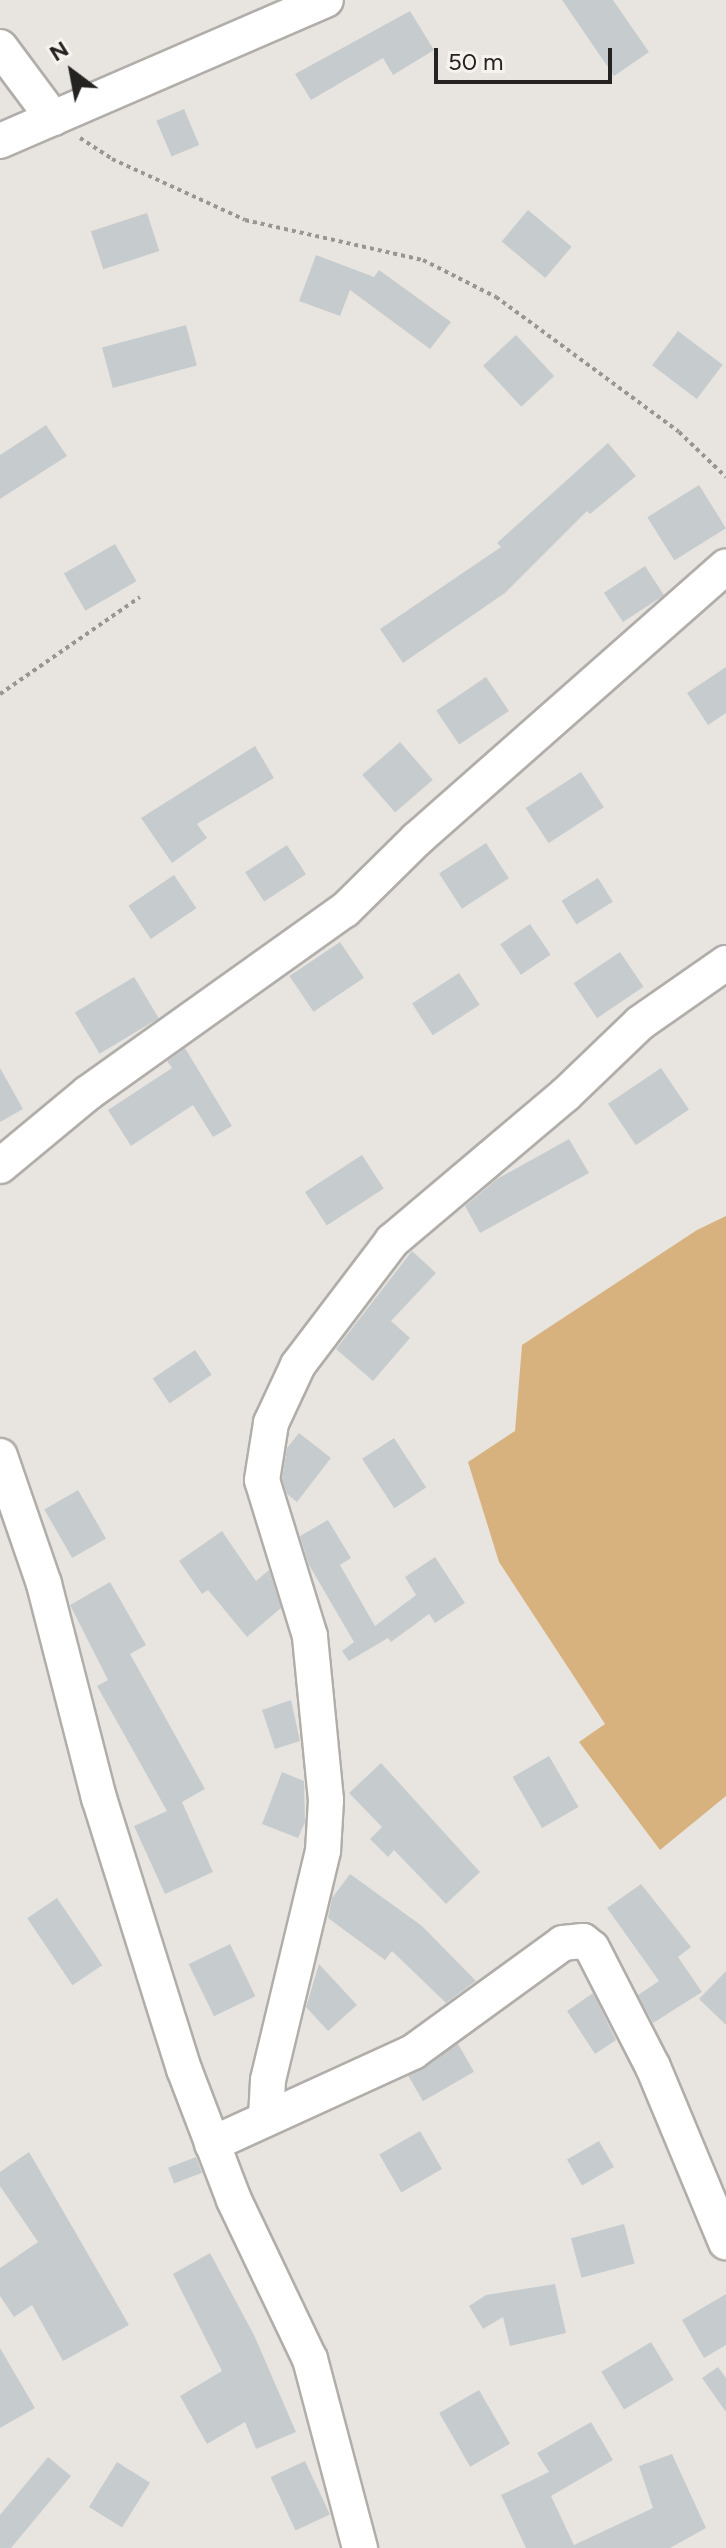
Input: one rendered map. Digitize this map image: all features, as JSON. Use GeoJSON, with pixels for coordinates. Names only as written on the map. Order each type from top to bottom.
{"type":"FeatureCollection","features":[{"type":"Feature","properties":{"kind":"street"},"geometry":{"type":"LineString","coordinates":[[0,141],[326,0]]}},
{"type":"Feature","properties":{"kind":"street"},"geometry":{"type":"LineString","coordinates":[[0,47],[53,118]]}},
{"type":"Feature","properties":{"kind":"street"},"geometry":{"type":"LineString","coordinates":[[0,1166],[88,1093],[345,910],[417,839],[726,567]]}},
{"type":"Feature","properties":{"kind":"street"},"geometry":{"type":"LineString","coordinates":[[266,2118],[268,2080],[323,1851],[326,1800],[310,1636],[262,1480],[271,1423],[298,1365],[392,1241],[565,1095],[640,1023],[726,963]]}},
{"type":"Feature","properties":{"kind":"street"},"geometry":{"type":"LineString","coordinates":[[0,1456],[44,1584],[99,1798],[212,2144],[310,2359],[360,2548]]}},
{"type":"Feature","properties":{"kind":"street"},"geometry":{"type":"LineString","coordinates":[[212,2144],[413,2052],[563,1943],[583,1941],[592,1948],[653,2067],[726,2242]]}},
{"type":"Feature","properties":{"kind":"path"},"geometry":{"type":"LineString","coordinates":[[53,118],[112,159],[245,220],[423,260],[484,291],[679,432],[726,477]]}},
{"type":"Feature","properties":{"kind":"path"},"geometry":{"type":"LineString","coordinates":[[0,694],[140,597]]}},
{"type":"Feature","properties":{"kind":"shaded area"},"geometry":{"type":"Polygon","coordinates":[[[726,1216],[726,1796],[660,1850],[579,1742],[605,1724],[499,1562],[468,1462],[515,1431],[522,1345],[697,1230],[726,1216]]]}},
{"type":"Feature","properties":{"kind":"building"},"geometry":{"type":"Polygon","coordinates":[[[562,0],[613,0],[649,52],[614,76],[562,0]]]}},
{"type":"Feature","properties":{"kind":"building"},"geometry":{"type":"Polygon","coordinates":[[[410,11],[434,50],[393,75],[383,58],[311,100],[295,74],[410,11]]]}},
{"type":"Feature","properties":{"kind":"building"},"geometry":{"type":"Polygon","coordinates":[[[184,109],[199,145],[172,157],[156,121],[184,109]]]}},
{"type":"Feature","properties":{"kind":"building"},"geometry":{"type":"Polygon","coordinates":[[[528,210],[572,247],[545,278],[502,241],[528,210]]]}},
{"type":"Feature","properties":{"kind":"building"},"geometry":{"type":"Polygon","coordinates":[[[147,213],[159,251],[103,269],[91,231],[147,213]]]}},
{"type":"Feature","properties":{"kind":"building"},"geometry":{"type":"Polygon","coordinates":[[[316,255],[374,277],[379,270],[451,322],[430,349],[350,290],[340,316],[299,301],[316,255]]]}},
{"type":"Feature","properties":{"kind":"building"},"geometry":{"type":"Polygon","coordinates":[[[186,325],[197,366],[113,388],[102,348],[186,325]]]}},
{"type":"Feature","properties":{"kind":"building"},"geometry":{"type":"Polygon","coordinates":[[[678,331],[723,365],[697,399],[652,365],[678,331]]]}},
{"type":"Feature","properties":{"kind":"building"},"geometry":{"type":"Polygon","coordinates":[[[516,335],[554,376],[521,407],[483,366],[516,335]]]}},
{"type":"Feature","properties":{"kind":"building"},"geometry":{"type":"Polygon","coordinates":[[[46,425],[67,456],[0,499],[0,455],[46,425]]]}},
{"type":"Feature","properties":{"kind":"building"},"geometry":{"type":"Polygon","coordinates":[[[608,443],[636,476],[590,514],[587,511],[505,593],[403,663],[380,629],[501,547],[497,543],[608,443]]]}},
{"type":"Feature","properties":{"kind":"building"},"geometry":{"type":"Polygon","coordinates":[[[699,485],[726,528],[674,561],[647,517],[699,485]]]}},
{"type":"Feature","properties":{"kind":"building"},"geometry":{"type":"Polygon","coordinates":[[[115,544],[136,581],[85,611],[64,574],[115,544]]]}},
{"type":"Feature","properties":{"kind":"building"},"geometry":{"type":"Polygon","coordinates":[[[645,566],[664,595],[623,622],[604,593],[645,566]]]}},
{"type":"Feature","properties":{"kind":"building"},"geometry":{"type":"Polygon","coordinates":[[[726,667],[726,713],[708,725],[687,693],[726,667]]]}},
{"type":"Feature","properties":{"kind":"building"},"geometry":{"type":"Polygon","coordinates":[[[486,677],[509,711],[459,745],[436,711],[486,677]]]}},
{"type":"Feature","properties":{"kind":"building"},"geometry":{"type":"Polygon","coordinates":[[[400,742],[433,780],[395,813],[362,775],[400,742]]]}},
{"type":"Feature","properties":{"kind":"building"},"geometry":{"type":"Polygon","coordinates":[[[255,746],[274,778],[197,824],[207,838],[172,863],[141,818],[255,746]]]}},
{"type":"Feature","properties":{"kind":"building"},"geometry":{"type":"Polygon","coordinates":[[[581,772],[604,807],[549,843],[526,808],[581,772]]]}},
{"type":"Feature","properties":{"kind":"building"},"geometry":{"type":"Polygon","coordinates":[[[486,843],[509,878],[462,909],[439,873],[486,843]]]}},
{"type":"Feature","properties":{"kind":"building"},"geometry":{"type":"Polygon","coordinates":[[[287,845],[306,874],[264,902],[245,872],[287,845]]]}},
{"type":"Feature","properties":{"kind":"building"},"geometry":{"type":"Polygon","coordinates":[[[174,875],[196,908],[151,939],[128,906],[174,875]]]}},
{"type":"Feature","properties":{"kind":"building"},"geometry":{"type":"Polygon","coordinates":[[[598,878],[613,902],[576,925],[562,901],[598,878]]]}},
{"type":"Feature","properties":{"kind":"building"},"geometry":{"type":"Polygon","coordinates":[[[530,924],[551,955],[521,975],[500,944],[530,924]]]}},
{"type":"Feature","properties":{"kind":"building"},"geometry":{"type":"Polygon","coordinates":[[[340,942],[364,978],[313,1012],[289,976],[340,942]]]}},
{"type":"Feature","properties":{"kind":"building"},"geometry":{"type":"Polygon","coordinates":[[[620,952],[643,987],[597,1018],[574,983],[620,952]]]}},
{"type":"Feature","properties":{"kind":"building"},"geometry":{"type":"Polygon","coordinates":[[[459,973],[480,1005],[433,1035],[412,1003],[459,973]]]}},
{"type":"Feature","properties":{"kind":"building"},"geometry":{"type":"Polygon","coordinates":[[[134,977],[159,1018],[100,1054],[75,1013],[134,977]]]}},
{"type":"Feature","properties":{"kind":"building"},"geometry":{"type":"Polygon","coordinates":[[[185,1048],[232,1126],[213,1137],[193,1105],[131,1146],[108,1110],[172,1068],[167,1061],[185,1048]]]}},
{"type":"Feature","properties":{"kind":"building"},"geometry":{"type":"Polygon","coordinates":[[[0,1068],[23,1109],[0,1122],[0,1068]]]}},
{"type":"Feature","properties":{"kind":"building"},"geometry":{"type":"Polygon","coordinates":[[[661,1068],[689,1109],[636,1145],[608,1104],[661,1068]]]}},
{"type":"Feature","properties":{"kind":"building"},"geometry":{"type":"Polygon","coordinates":[[[569,1139],[589,1173],[480,1233],[465,1206],[497,1179],[569,1139]]]}},
{"type":"Feature","properties":{"kind":"building"},"geometry":{"type":"Polygon","coordinates":[[[362,1155],[384,1189],[327,1226],[305,1192],[362,1155]]]}},
{"type":"Feature","properties":{"kind":"building"},"geometry":{"type":"Polygon","coordinates":[[[412,1251],[436,1273],[391,1321],[410,1338],[373,1381],[336,1349],[412,1251]]]}},
{"type":"Feature","properties":{"kind":"building"},"geometry":{"type":"Polygon","coordinates":[[[195,1350],[212,1375],[169,1403],[153,1379],[195,1350]]]}},
{"type":"Feature","properties":{"kind":"building"},"geometry":{"type":"Polygon","coordinates":[[[299,1433],[331,1458],[297,1502],[287,1494],[282,1479],[287,1448],[299,1433]]]}},
{"type":"Feature","properties":{"kind":"building"},"geometry":{"type":"Polygon","coordinates":[[[394,1438],[426,1487],[394,1508],[362,1459],[394,1438]]]}},
{"type":"Feature","properties":{"kind":"building"},"geometry":{"type":"Polygon","coordinates":[[[78,1490],[106,1538],[72,1558],[44,1510],[78,1490]]]}},
{"type":"Feature","properties":{"kind":"building"},"geometry":{"type":"Polygon","coordinates":[[[328,1520],[351,1558],[340,1565],[375,1626],[416,1595],[405,1577],[435,1557],[465,1603],[435,1623],[429,1614],[391,1642],[388,1638],[349,1661],[342,1651],[354,1642],[309,1565],[300,1536],[328,1520]]]}},
{"type":"Feature","properties":{"kind":"building"},"geometry":{"type":"Polygon","coordinates":[[[222,1531],[256,1581],[269,1570],[281,1608],[247,1637],[208,1590],[202,1594],[179,1561],[222,1531]]]}},
{"type":"Feature","properties":{"kind":"building"},"geometry":{"type":"Polygon","coordinates":[[[110,1582],[146,1645],[130,1654],[205,1789],[182,1802],[213,1872],[165,1894],[134,1826],[167,1811],[97,1686],[108,1680],[70,1605],[110,1582]]]}},
{"type":"Feature","properties":{"kind":"building"},"geometry":{"type":"Polygon","coordinates":[[[291,1700],[300,1741],[275,1749],[262,1710],[291,1700]]]}},
{"type":"Feature","properties":{"kind":"building"},"geometry":{"type":"Polygon","coordinates":[[[549,1756],[578,1807],[542,1828],[513,1777],[549,1756]]]}},
{"type":"Feature","properties":{"kind":"building"},"geometry":{"type":"Polygon","coordinates":[[[381,1763],[480,1872],[446,1904],[394,1850],[388,1857],[370,1839],[382,1827],[349,1793],[381,1763]]]}},
{"type":"Feature","properties":{"kind":"building"},"geometry":{"type":"Polygon","coordinates":[[[282,1772],[304,1781],[305,1822],[298,1838],[262,1824],[282,1772]]]}},
{"type":"Feature","properties":{"kind":"building"},"geometry":{"type":"Polygon","coordinates":[[[350,1874],[422,1926],[476,1981],[446,2003],[392,1951],[385,1960],[328,1918],[332,1898],[350,1874]]]}},
{"type":"Feature","properties":{"kind":"building"},"geometry":{"type":"Polygon","coordinates":[[[641,1884],[691,1947],[678,1957],[702,1992],[653,2023],[638,1995],[659,1981],[607,1908],[641,1884]]]}},
{"type":"Feature","properties":{"kind":"building"},"geometry":{"type":"Polygon","coordinates":[[[57,1898],[102,1965],[72,1985],[27,1918],[57,1898]]]}},
{"type":"Feature","properties":{"kind":"building"},"geometry":{"type":"Polygon","coordinates":[[[230,1944],[255,1996],[214,2016],[189,1964],[230,1944]]]}},
{"type":"Feature","properties":{"kind":"building"},"geometry":{"type":"Polygon","coordinates":[[[319,1964],[357,2005],[328,2031],[306,2007],[319,1964]]]}},
{"type":"Feature","properties":{"kind":"building"},"geometry":{"type":"Polygon","coordinates":[[[726,1971],[726,2025],[699,1999],[726,1971]]]}},
{"type":"Feature","properties":{"kind":"building"},"geometry":{"type":"Polygon","coordinates":[[[593,1993],[616,2040],[595,2054],[567,2011],[593,1993]]]}},
{"type":"Feature","properties":{"kind":"building"},"geometry":{"type":"Polygon","coordinates":[[[458,2044],[474,2072],[423,2101],[407,2074],[458,2044]]]}},
{"type":"Feature","properties":{"kind":"building"},"geometry":{"type":"Polygon","coordinates":[[[420,2131],[442,2169],[401,2193],[379,2154],[420,2131]]]}},
{"type":"Feature","properties":{"kind":"building"},"geometry":{"type":"Polygon","coordinates":[[[599,2141],[614,2167],[582,2185],[567,2160],[599,2141]]]}},
{"type":"Feature","properties":{"kind":"building"},"geometry":{"type":"Polygon","coordinates":[[[29,2152],[129,2325],[63,2361],[32,2305],[14,2317],[0,2296],[0,2268],[38,2242],[0,2186],[0,2172],[29,2152]]]}},
{"type":"Feature","properties":{"kind":"building"},"geometry":{"type":"Polygon","coordinates":[[[196,2157],[202,2173],[174,2184],[168,2168],[196,2157]]]}},
{"type":"Feature","properties":{"kind":"building"},"geometry":{"type":"Polygon","coordinates":[[[624,2224],[635,2264],[581,2278],[571,2238],[624,2224]]]}},
{"type":"Feature","properties":{"kind":"building"},"geometry":{"type":"Polygon","coordinates":[[[210,2253],[254,2335],[296,2432],[256,2449],[245,2422],[207,2444],[180,2396],[222,2371],[173,2274],[210,2253]]]}},
{"type":"Feature","properties":{"kind":"building"},"geometry":{"type":"Polygon","coordinates":[[[555,2284],[566,2333],[510,2346],[503,2317],[483,2329],[469,2306],[486,2295],[555,2284]]]}},
{"type":"Feature","properties":{"kind":"building"},"geometry":{"type":"Polygon","coordinates":[[[726,2294],[726,2345],[704,2358],[682,2320],[726,2294]]]}},
{"type":"Feature","properties":{"kind":"building"},"geometry":{"type":"Polygon","coordinates":[[[651,2342],[674,2380],[624,2410],[601,2372],[651,2342]]]}},
{"type":"Feature","properties":{"kind":"building"},"geometry":{"type":"Polygon","coordinates":[[[0,2348],[35,2408],[0,2428],[0,2348]]]}},
{"type":"Feature","properties":{"kind":"building"},"geometry":{"type":"Polygon","coordinates":[[[718,2367],[726,2378],[726,2412],[702,2378],[718,2367]]]}},
{"type":"Feature","properties":{"kind":"building"},"geometry":{"type":"Polygon","coordinates":[[[479,2390],[510,2444],[470,2467],[439,2413],[479,2390]]]}},
{"type":"Feature","properties":{"kind":"building"},"geometry":{"type":"Polygon","coordinates":[[[591,2422],[613,2460],[551,2496],[574,2545],[653,2508],[639,2466],[672,2454],[706,2528],[670,2548],[526,2548],[501,2495],[549,2472],[537,2453],[591,2422]]]}},
{"type":"Feature","properties":{"kind":"building"},"geometry":{"type":"Polygon","coordinates":[[[48,2457],[71,2476],[11,2548],[0,2548],[0,2515],[48,2457]]]}},
{"type":"Feature","properties":{"kind":"building"},"geometry":{"type":"Polygon","coordinates":[[[305,2461],[330,2514],[295,2531],[271,2477],[305,2461]]]}},
{"type":"Feature","properties":{"kind":"building"},"geometry":{"type":"Polygon","coordinates":[[[117,2462],[150,2483],[122,2528],[89,2507],[117,2462]]]}}]}
